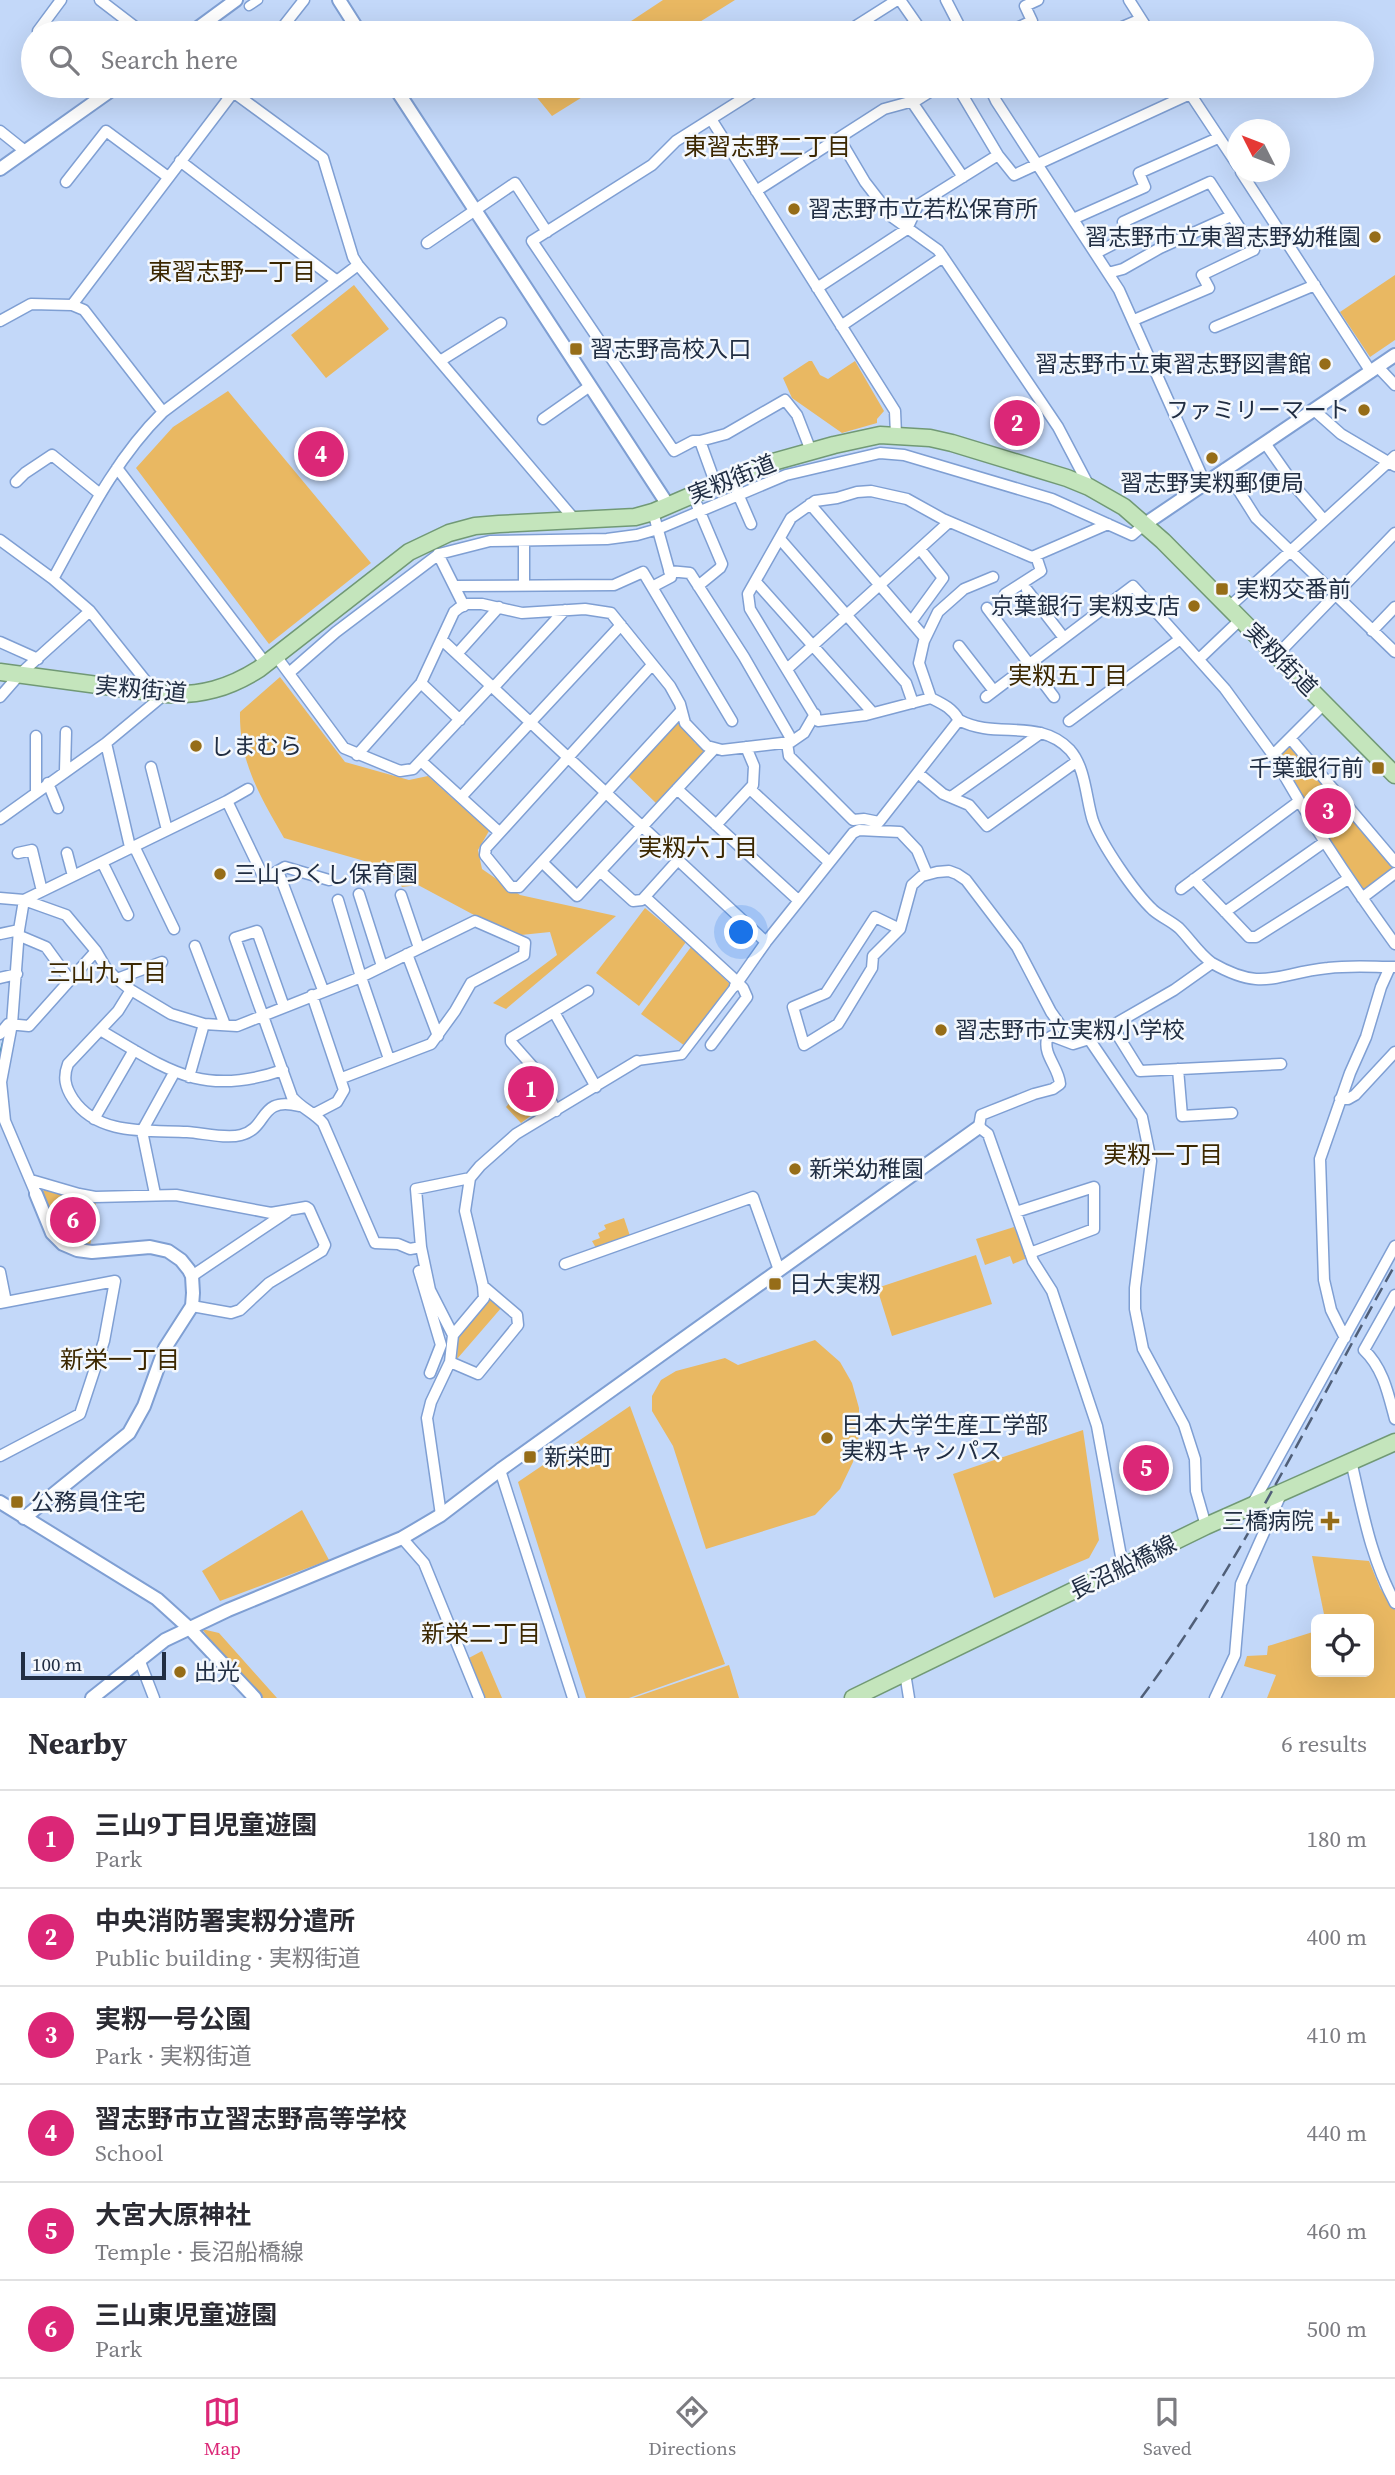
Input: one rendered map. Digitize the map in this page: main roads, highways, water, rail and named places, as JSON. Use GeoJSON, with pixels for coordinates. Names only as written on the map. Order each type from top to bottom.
{"type":"FeatureCollection","features":[{"type":"Feature","properties":{"kind":"main road","name":"実籾街道"},"geometry":{"type":"LineString","coordinates":[[0,672],[165,694],[198,694],[226,687],[244,679],[271,660],[409,552],[434,538],[475,526],[619,519],[653,512],[762,466],[857,439],[897,435],[952,443],[1089,487],[1124,507],[1145,524],[1235,613],[1395,775]]}},
{"type":"Feature","properties":{"kind":"main road","name":"長沼船橋線"},"geometry":{"type":"LineString","coordinates":[[853,1698],[1206,1526],[1395,1442]]}},
{"type":"Feature","properties":{"kind":"waterway"},"geometry":{"type":"LineString","coordinates":[[0,1055],[5,1035]]}},
{"type":"Feature","properties":{"kind":"railway"},"geometry":{"type":"LineString","coordinates":[[1141,1698],[1177,1647],[1244,1541],[1395,1265]]}},
{"type":"Feature","properties":{"kind":"place","name":"習志野市立若松保育所"},"geometry":{"type":"Point","coordinates":[794,209]}},
{"type":"Feature","properties":{"kind":"place","name":"習志野市立東習志野幼稚園"},"geometry":{"type":"Point","coordinates":[1375,237]}},
{"type":"Feature","properties":{"kind":"place","name":"習志野高校入口"},"geometry":{"type":"Point","coordinates":[576,349]}},
{"type":"Feature","properties":{"kind":"place","name":"習志野市立東習志野図書館"},"geometry":{"type":"Point","coordinates":[1325,364]}},
{"type":"Feature","properties":{"kind":"place","name":"ファミリーマート"},"geometry":{"type":"Point","coordinates":[1364,410]}},
{"type":"Feature","properties":{"kind":"place","name":"中央消防署実籾分遣所"},"geometry":{"type":"Point","coordinates":[1017,423]}},
{"type":"Feature","properties":{"kind":"place","name":"習志野市立習志野高等学校"},"geometry":{"type":"Point","coordinates":[321,454]}},
{"type":"Feature","properties":{"kind":"place","name":"習志野実籾郵便局"},"geometry":{"type":"Point","coordinates":[1212,458]}},
{"type":"Feature","properties":{"kind":"place","name":"実籾交番前"},"geometry":{"type":"Point","coordinates":[1222,589]}},
{"type":"Feature","properties":{"kind":"place","name":"京葉銀行 実籾支店"},"geometry":{"type":"Point","coordinates":[1194,606]}},
{"type":"Feature","properties":{"kind":"place","name":"しまむら"},"geometry":{"type":"Point","coordinates":[196,746]}},
{"type":"Feature","properties":{"kind":"place","name":"千葉銀行前"},"geometry":{"type":"Point","coordinates":[1378,768]}},
{"type":"Feature","properties":{"kind":"place","name":"実籾一号公園"},"geometry":{"type":"Point","coordinates":[1328,811]}},
{"type":"Feature","properties":{"kind":"place","name":"三山つくし保育園"},"geometry":{"type":"Point","coordinates":[220,874]}},
{"type":"Feature","properties":{"kind":"place","name":"習志野市立実籾小学校"},"geometry":{"type":"Point","coordinates":[941,1030]}},
{"type":"Feature","properties":{"kind":"place","name":"三山9丁目児童遊園"},"geometry":{"type":"Point","coordinates":[531,1089]}},
{"type":"Feature","properties":{"kind":"place","name":"新栄幼稚園"},"geometry":{"type":"Point","coordinates":[795,1169]}},
{"type":"Feature","properties":{"kind":"place","name":"三山東児童遊園"},"geometry":{"type":"Point","coordinates":[73,1220]}},
{"type":"Feature","properties":{"kind":"place","name":"日大実籾"},"geometry":{"type":"Point","coordinates":[775,1284]}},
{"type":"Feature","properties":{"kind":"place","name":"日本大学生産工学部 実籾キャンパス"},"geometry":{"type":"Point","coordinates":[827,1438]}},
{"type":"Feature","properties":{"kind":"place","name":"新栄町"},"geometry":{"type":"Point","coordinates":[530,1457]}},
{"type":"Feature","properties":{"kind":"place","name":"大宮大原神社"},"geometry":{"type":"Point","coordinates":[1146,1468]}},
{"type":"Feature","properties":{"kind":"place","name":"公務員住宅"},"geometry":{"type":"Point","coordinates":[17,1502]}},
{"type":"Feature","properties":{"kind":"place","name":"三橋病院"},"geometry":{"type":"Point","coordinates":[1330,1521]}},
{"type":"Feature","properties":{"kind":"place","name":"出光"},"geometry":{"type":"Point","coordinates":[180,1672]}},
{"type":"Feature","properties":{"kind":"district","name":"東習志野二丁目"},"geometry":{"type":"Point","coordinates":[767,147]}},
{"type":"Feature","properties":{"kind":"district","name":"東習志野一丁目"},"geometry":{"type":"Point","coordinates":[232,272]}},
{"type":"Feature","properties":{"kind":"district","name":"実籾五丁目"},"geometry":{"type":"Point","coordinates":[1068,676]}},
{"type":"Feature","properties":{"kind":"district","name":"実籾六丁目"},"geometry":{"type":"Point","coordinates":[698,848]}},
{"type":"Feature","properties":{"kind":"district","name":"三山九丁目"},"geometry":{"type":"Point","coordinates":[107,973]}},
{"type":"Feature","properties":{"kind":"district","name":"実籾一丁目"},"geometry":{"type":"Point","coordinates":[1163,1155]}},
{"type":"Feature","properties":{"kind":"district","name":"新栄一丁目"},"geometry":{"type":"Point","coordinates":[120,1360]}},
{"type":"Feature","properties":{"kind":"district","name":"新栄二丁目"},"geometry":{"type":"Point","coordinates":[481,1634]}}]}
